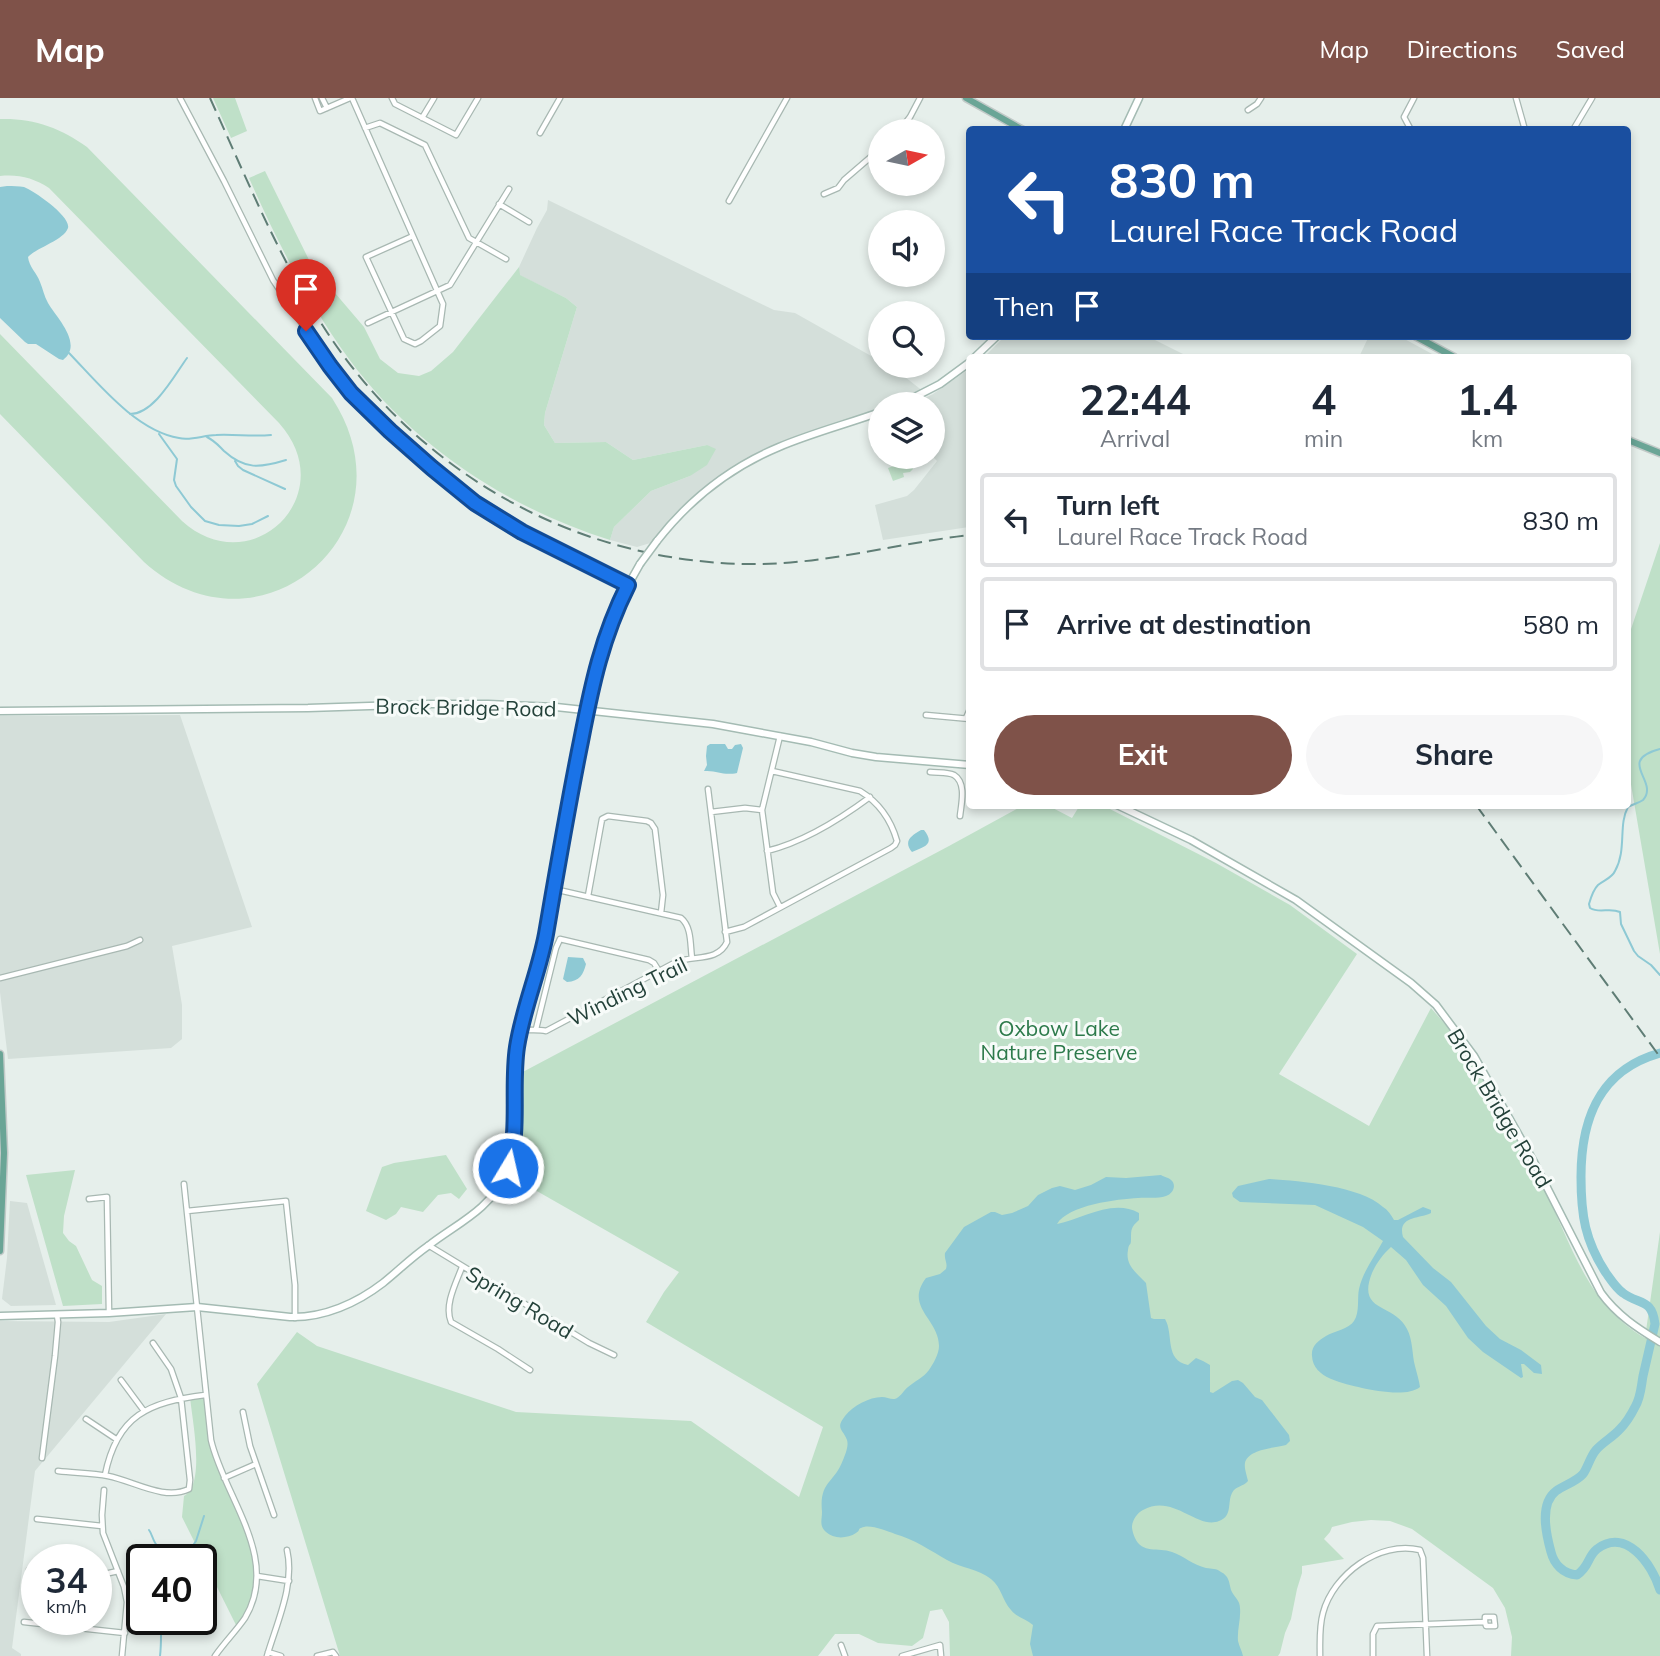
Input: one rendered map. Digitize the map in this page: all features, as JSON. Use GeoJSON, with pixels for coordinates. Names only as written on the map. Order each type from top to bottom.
{"type":"FeatureCollection","features":[{"type":"Feature","properties":{"kind":"main road"},"geometry":{"type":"LineString","coordinates":[[966,98],[1016,126]]}},
{"type":"Feature","properties":{"kind":"main road"},"geometry":{"type":"LineString","coordinates":[[1422,340],[1448,354]]}},
{"type":"Feature","properties":{"kind":"main road"},"geometry":{"type":"LineString","coordinates":[[1631,441],[1660,453]]}},
{"type":"Feature","properties":{"kind":"main road"},"geometry":{"type":"LineString","coordinates":[[0,1054],[4,1153],[0,1251]]}},
{"type":"Feature","properties":{"kind":"street"},"geometry":{"type":"LineString","coordinates":[[180,98],[273,280],[351,393],[390,431],[475,503],[522,532],[628,585]]}},
{"type":"Feature","properties":{"kind":"street"},"geometry":{"type":"LineString","coordinates":[[315,98],[320,111],[351,98],[443,304],[440,326],[415,344],[404,340],[366,257],[412,236]]}},
{"type":"Feature","properties":{"kind":"street"},"geometry":{"type":"LineString","coordinates":[[322,98],[327,108]]}},
{"type":"Feature","properties":{"kind":"street"},"geometry":{"type":"LineString","coordinates":[[391,98],[395,104],[456,135],[478,98]]}},
{"type":"Feature","properties":{"kind":"street"},"geometry":{"type":"LineString","coordinates":[[422,119],[434,98]]}},
{"type":"Feature","properties":{"kind":"street"},"geometry":{"type":"LineString","coordinates":[[540,132],[560,98]]}},
{"type":"Feature","properties":{"kind":"street"},"geometry":{"type":"LineString","coordinates":[[729,201],[788,98]]}},
{"type":"Feature","properties":{"kind":"street"},"geometry":{"type":"LineString","coordinates":[[908,119],[920,98]]}},
{"type":"Feature","properties":{"kind":"street"},"geometry":{"type":"LineString","coordinates":[[1126,126],[1139,98]]}},
{"type":"Feature","properties":{"kind":"street"},"geometry":{"type":"LineString","coordinates":[[1248,110],[1261,98]]}},
{"type":"Feature","properties":{"kind":"street"},"geometry":{"type":"LineString","coordinates":[[1409,126],[1404,117],[1414,98]]}},
{"type":"Feature","properties":{"kind":"street"},"geometry":{"type":"LineString","coordinates":[[1516,98],[1524,126]]}},
{"type":"Feature","properties":{"kind":"street"},"geometry":{"type":"LineString","coordinates":[[1575,126],[1592,98]]}},
{"type":"Feature","properties":{"kind":"street"},"geometry":{"type":"LineString","coordinates":[[365,128],[380,123],[425,145],[469,238],[506,259]]}},
{"type":"Feature","properties":{"kind":"street"},"geometry":{"type":"LineString","coordinates":[[824,194],[838,188],[868,159]]}},
{"type":"Feature","properties":{"kind":"street"},"geometry":{"type":"LineString","coordinates":[[368,323],[437,292],[454,281],[509,189]]}},
{"type":"Feature","properties":{"kind":"street"},"geometry":{"type":"LineString","coordinates":[[499,204],[529,222]]}},
{"type":"Feature","properties":{"kind":"street"},"geometry":{"type":"LineString","coordinates":[[978,354],[994,340]]}},
{"type":"Feature","properties":{"kind":"street"},"geometry":{"type":"LineString","coordinates":[[923,392],[966,365]]}},
{"type":"Feature","properties":{"kind":"street"},"geometry":{"type":"LineString","coordinates":[[0,1316],[197,1307],[295,1318],[325,1314],[383,1283],[428,1245],[482,1208],[497,1190],[512,1149],[515,1069],[522,1025],[542,953],[587,709],[606,634],[628,585],[657,541],[691,504],[719,481],[785,444],[868,416]]}},
{"type":"Feature","properties":{"kind":"street","name":"Brock Bridge Road"},"geometry":{"type":"LineString","coordinates":[[0,711],[443,704],[587,709],[681,719],[780,736],[876,757],[966,765]]}},
{"type":"Feature","properties":{"kind":"street"},"geometry":{"type":"LineString","coordinates":[[926,715],[966,718]]}},
{"type":"Feature","properties":{"kind":"street"},"geometry":{"type":"LineString","coordinates":[[780,736],[762,810],[773,893],[780,907]]}},
{"type":"Feature","properties":{"kind":"street"},"geometry":{"type":"LineString","coordinates":[[957,764],[955,776],[962,790],[960,816]]}},
{"type":"Feature","properties":{"kind":"street"},"geometry":{"type":"LineString","coordinates":[[708,789],[726,932],[744,927],[895,845],[897,841],[880,806],[860,791],[772,771]]}},
{"type":"Feature","properties":{"kind":"street"},"geometry":{"type":"LineString","coordinates":[[930,772],[955,776]]}},
{"type":"Feature","properties":{"kind":"street"},"geometry":{"type":"LineString","coordinates":[[767,852],[800,840],[870,797]]}},
{"type":"Feature","properties":{"kind":"street"},"geometry":{"type":"LineString","coordinates":[[711,812],[746,808],[762,810]]}},
{"type":"Feature","properties":{"kind":"street","name":"Brock Bridge Road"},"geometry":{"type":"LineString","coordinates":[[1125,809],[1191,840],[1297,901],[1411,983],[1436,1005],[1474,1056],[1534,1162],[1601,1293],[1619,1314],[1660,1342]]}},
{"type":"Feature","properties":{"kind":"street"},"geometry":{"type":"LineString","coordinates":[[588,897],[601,819],[608,816],[647,821],[655,829],[663,895],[661,913]]}},
{"type":"Feature","properties":{"kind":"street"},"geometry":{"type":"LineString","coordinates":[[554,889],[681,918],[686,922],[692,958]]}},
{"type":"Feature","properties":{"kind":"street","name":"Winding Trail"},"geometry":{"type":"LineString","coordinates":[[522,1025],[530,1031],[546,1031],[679,960],[719,954],[727,942],[726,932]]}},
{"type":"Feature","properties":{"kind":"street"},"geometry":{"type":"LineString","coordinates":[[536,1029],[560,939],[649,960],[659,971]]}},
{"type":"Feature","properties":{"kind":"street"},"geometry":{"type":"LineString","coordinates":[[0,978],[127,946],[140,940]]}},
{"type":"Feature","properties":{"kind":"street"},"geometry":{"type":"LineString","coordinates":[[184,1184],[213,1451],[252,1544],[257,1576],[254,1595],[245,1617],[215,1656]]}},
{"type":"Feature","properties":{"kind":"street"},"geometry":{"type":"LineString","coordinates":[[89,1199],[107,1197],[109,1313]]}},
{"type":"Feature","properties":{"kind":"street"},"geometry":{"type":"LineString","coordinates":[[187,1211],[286,1200],[295,1286],[295,1318]]}},
{"type":"Feature","properties":{"kind":"street","name":"Spring Road"},"geometry":{"type":"LineString","coordinates":[[428,1245],[589,1343],[614,1355]]}},
{"type":"Feature","properties":{"kind":"street"},"geometry":{"type":"LineString","coordinates":[[462,1267],[448,1306],[451,1321],[530,1370]]}},
{"type":"Feature","properties":{"kind":"street"},"geometry":{"type":"LineString","coordinates":[[42,1458],[55,1356],[57,1315]]}},
{"type":"Feature","properties":{"kind":"street"},"geometry":{"type":"LineString","coordinates":[[58,1471],[105,1475],[164,1492],[182,1492],[189,1489],[181,1398],[171,1369],[153,1343]]}},
{"type":"Feature","properties":{"kind":"street"},"geometry":{"type":"LineString","coordinates":[[121,1380],[144,1411]]}},
{"type":"Feature","properties":{"kind":"street"},"geometry":{"type":"LineString","coordinates":[[105,1475],[116,1439],[144,1411],[158,1404],[205,1395]]}},
{"type":"Feature","properties":{"kind":"street"},"geometry":{"type":"LineString","coordinates":[[243,1412],[250,1446],[274,1515]]}},
{"type":"Feature","properties":{"kind":"street"},"geometry":{"type":"LineString","coordinates":[[86,1419],[116,1439]]}},
{"type":"Feature","properties":{"kind":"street"},"geometry":{"type":"LineString","coordinates":[[224,1478],[256,1464]]}},
{"type":"Feature","properties":{"kind":"street"},"geometry":{"type":"LineString","coordinates":[[104,1490],[103,1533],[127,1602],[122,1656]]}},
{"type":"Feature","properties":{"kind":"street"},"geometry":{"type":"LineString","coordinates":[[37,1519],[102,1525]]}},
{"type":"Feature","properties":{"kind":"street"},"geometry":{"type":"LineString","coordinates":[[1320,1656],[1323,1613],[1332,1591],[1348,1572],[1366,1559],[1395,1550],[1411,1549],[1420,1550],[1423,1558],[1427,1656]]}},
{"type":"Feature","properties":{"kind":"street"},"geometry":{"type":"LineString","coordinates":[[281,1656],[267,1654],[289,1581],[287,1550]]}},
{"type":"Feature","properties":{"kind":"street"},"geometry":{"type":"LineString","coordinates":[[112,1572],[118,1571]]}},
{"type":"Feature","properties":{"kind":"street"},"geometry":{"type":"LineString","coordinates":[[257,1576],[289,1581]]}},
{"type":"Feature","properties":{"kind":"street"},"geometry":{"type":"LineString","coordinates":[[1373,1656],[1373,1634],[1377,1626],[1485,1622]]}},
{"type":"Feature","properties":{"kind":"street"},"geometry":{"type":"LineString","coordinates":[[112,1632],[125,1633]]}},
{"type":"Feature","properties":{"kind":"street"},"geometry":{"type":"LineString","coordinates":[[841,1645],[845,1656]]}},
{"type":"Feature","properties":{"kind":"street"},"geometry":{"type":"LineString","coordinates":[[902,1656],[940,1645],[941,1656]]}},
{"type":"Feature","properties":{"kind":"street"},"geometry":{"type":"LineString","coordinates":[[320,1656],[333,1652],[336,1656]]}},
{"type":"Feature","properties":{"kind":"shaded area"},"geometry":{"type":"Polygon","coordinates":[[[548,200],[774,310],[795,313],[868,354],[868,378],[906,378],[924,392],[868,392],[868,416],[776,448],[719,481],[657,541],[637,547],[610,540],[614,527],[651,491],[690,476],[707,445],[633,460],[606,442],[555,443],[544,425],[545,413],[577,307],[566,298],[519,275],[519,267],[547,210],[548,200]]]}},
{"type":"Feature","properties":{"kind":"shaded area"},"geometry":{"type":"Polygon","coordinates":[[[1001,340],[1155,340],[1183,354],[987,354],[1001,340]]]}},
{"type":"Feature","properties":{"kind":"shaded area"},"geometry":{"type":"Polygon","coordinates":[[[1367,340],[1406,340],[1432,354],[1360,354],[1367,340]]]}},
{"type":"Feature","properties":{"kind":"shaded area"},"geometry":{"type":"Polygon","coordinates":[[[966,371],[966,527],[883,540],[875,505],[907,496],[931,469],[945,469],[945,392],[936,392],[966,371]]]}},
{"type":"Feature","properties":{"kind":"shaded area"},"geometry":{"type":"Polygon","coordinates":[[[180,715],[252,927],[172,946],[182,1005],[182,1039],[171,1048],[8,1059],[0,992],[0,716],[180,715]]]}},
{"type":"Feature","properties":{"kind":"shaded area"},"geometry":{"type":"Polygon","coordinates":[[[10,1201],[27,1203],[56,1305],[11,1306],[2,1299],[10,1201]]]}},
{"type":"Feature","properties":{"kind":"shaded area"},"geometry":{"type":"Polygon","coordinates":[[[166,1314],[35,1471],[26,1544],[21,1544],[21,1579],[12,1648],[21,1656],[0,1656],[0,1321],[109,1322],[166,1314]]]}},
{"type":"Feature","properties":{"kind":"green space"},"geometry":{"type":"Polygon","coordinates":[[[213,98],[235,98],[247,131],[231,138],[213,98]]]}},
{"type":"Feature","properties":{"kind":"green space"},"geometry":{"type":"Polygon","coordinates":[[[0,119],[24,120],[46,126],[67,134],[87,147],[332,398],[353,447],[355,494],[341,535],[314,569],[277,591],[234,599],[189,590],[144,562],[0,414],[0,334],[182,521],[209,538],[236,542],[260,536],[281,522],[295,502],[301,477],[296,450],[279,423],[49,188],[26,177],[0,176],[0,119]]]}},
{"type":"Feature","properties":{"kind":"green space"},"geometry":{"type":"Polygon","coordinates":[[[265,171],[312,266],[364,327],[380,359],[398,373],[419,376],[431,371],[453,352],[519,267],[520,275],[566,298],[577,307],[545,413],[544,425],[555,443],[606,442],[633,460],[707,445],[716,449],[707,465],[690,476],[651,491],[614,527],[610,540],[535,510],[499,492],[465,470],[402,419],[374,390],[334,338],[294,271],[249,178],[265,171]]]}},
{"type":"Feature","properties":{"kind":"green space"},"geometry":{"type":"Polygon","coordinates":[[[888,469],[913,469],[903,473],[904,477],[893,481],[888,469]]]}},
{"type":"Feature","properties":{"kind":"green space"},"geometry":{"type":"Polygon","coordinates":[[[1660,543],[1660,954],[1631,785],[1631,629],[1660,543]]]}},
{"type":"Feature","properties":{"kind":"green space","name":"Oxbow Lake Nature Preserve"},"geometry":{"type":"Polygon","coordinates":[[[1017,809],[1055,809],[1072,818],[1078,809],[1110,809],[1216,863],[1290,905],[1357,954],[1279,1074],[1369,1126],[1431,1008],[1466,1051],[1490,1089],[1594,1290],[1625,1324],[1645,1338],[1660,1232],[1660,1656],[1511,1656],[1512,1637],[1505,1608],[1493,1588],[1412,1529],[1390,1521],[1371,1520],[1332,1527],[1324,1539],[1344,1559],[1302,1566],[1291,1619],[1278,1656],[950,1656],[949,1622],[942,1609],[930,1611],[923,1638],[912,1646],[878,1643],[859,1634],[835,1634],[818,1656],[340,1656],[257,1384],[297,1332],[317,1346],[516,1412],[691,1421],[799,1497],[823,1427],[646,1322],[679,1272],[528,1186],[509,1178],[516,1154],[519,1074],[1017,809]]]}},
{"type":"Feature","properties":{"kind":"green space"},"geometry":{"type":"Polygon","coordinates":[[[446,1155],[467,1189],[459,1199],[451,1193],[438,1195],[423,1212],[401,1207],[386,1220],[366,1211],[382,1167],[446,1155]]]}},
{"type":"Feature","properties":{"kind":"green space"},"geometry":{"type":"Polygon","coordinates":[[[75,1170],[64,1216],[63,1233],[76,1246],[92,1280],[102,1286],[102,1304],[63,1306],[26,1175],[75,1170]]]}},
{"type":"Feature","properties":{"kind":"green space"},"geometry":{"type":"Polygon","coordinates":[[[205,1395],[211,1440],[248,1534],[257,1576],[251,1605],[237,1627],[217,1587],[217,1544],[196,1544],[182,1517],[184,1496],[191,1489],[196,1466],[190,1397],[205,1395]]]}},
{"type":"Feature","properties":{"kind":"water"},"geometry":{"type":"Polygon","coordinates":[[[0,187],[24,187],[36,193],[51,204],[67,223],[68,228],[61,236],[28,257],[47,300],[70,339],[69,354],[63,360],[36,344],[25,342],[0,318],[0,187]]]}},
{"type":"Feature","properties":{"kind":"water"},"geometry":{"type":"Polygon","coordinates":[[[725,744],[728,749],[732,749],[741,744],[743,748],[737,773],[704,771],[707,765],[707,746],[725,744]]]}},
{"type":"Feature","properties":{"kind":"water"},"geometry":{"type":"Polygon","coordinates":[[[924,830],[929,839],[927,845],[912,852],[908,842],[924,830]]]}},
{"type":"Feature","properties":{"kind":"water"},"geometry":{"type":"Polygon","coordinates":[[[568,957],[583,958],[586,964],[580,977],[567,982],[563,979],[568,957]]]}},
{"type":"Feature","properties":{"kind":"water"},"geometry":{"type":"Polygon","coordinates":[[[1161,1175],[1174,1184],[1168,1195],[1094,1204],[1071,1212],[1057,1224],[1108,1209],[1129,1209],[1139,1213],[1139,1220],[1131,1230],[1128,1260],[1132,1269],[1146,1283],[1151,1318],[1165,1319],[1168,1325],[1176,1358],[1188,1365],[1196,1358],[1210,1365],[1210,1392],[1213,1393],[1232,1381],[1243,1383],[1255,1397],[1262,1400],[1289,1435],[1290,1441],[1286,1445],[1256,1452],[1247,1458],[1245,1465],[1248,1481],[1233,1491],[1228,1513],[1223,1519],[1202,1521],[1174,1508],[1154,1506],[1139,1513],[1132,1525],[1135,1537],[1142,1546],[1172,1552],[1197,1565],[1226,1575],[1240,1605],[1238,1641],[1243,1656],[1033,1656],[1030,1644],[1033,1625],[1013,1612],[991,1579],[952,1563],[909,1539],[880,1529],[864,1527],[852,1535],[840,1537],[832,1536],[824,1530],[821,1523],[823,1494],[839,1468],[847,1448],[841,1424],[848,1412],[867,1400],[877,1397],[897,1398],[931,1368],[937,1356],[938,1337],[920,1305],[920,1288],[926,1278],[946,1269],[945,1253],[964,1227],[991,1212],[1002,1215],[1028,1206],[1038,1195],[1052,1188],[1060,1186],[1075,1190],[1106,1177],[1161,1175]]]}},
{"type":"Feature","properties":{"kind":"water"},"geometry":{"type":"Polygon","coordinates":[[[1269,1179],[1345,1189],[1373,1200],[1385,1208],[1394,1220],[1423,1207],[1431,1210],[1431,1213],[1406,1222],[1402,1230],[1403,1237],[1451,1282],[1486,1326],[1500,1339],[1541,1365],[1542,1374],[1534,1373],[1521,1364],[1521,1378],[1483,1352],[1468,1338],[1446,1306],[1423,1285],[1406,1260],[1391,1247],[1372,1273],[1368,1286],[1369,1295],[1407,1329],[1420,1387],[1408,1392],[1384,1392],[1347,1384],[1324,1375],[1314,1364],[1313,1349],[1323,1338],[1354,1321],[1361,1282],[1383,1241],[1363,1227],[1315,1205],[1240,1202],[1233,1197],[1232,1193],[1238,1186],[1269,1179]]]}},
{"type":"Feature","properties":{"kind":"waterway"},"geometry":{"type":"LineString","coordinates":[[69,353],[119,404],[163,434],[188,439],[216,435],[271,435]]}},
{"type":"Feature","properties":{"kind":"waterway"},"geometry":{"type":"LineString","coordinates":[[130,414],[147,408],[155,401],[187,358]]}},
{"type":"Feature","properties":{"kind":"waterway"},"geometry":{"type":"LineString","coordinates":[[159,434],[177,459],[174,480],[176,486],[205,521],[239,526],[252,524],[268,516]]}},
{"type":"Feature","properties":{"kind":"waterway"},"geometry":{"type":"LineString","coordinates":[[207,437],[239,462],[260,466],[286,460]]}},
{"type":"Feature","properties":{"kind":"waterway"},"geometry":{"type":"LineString","coordinates":[[235,461],[243,470],[285,489]]}},
{"type":"Feature","properties":{"kind":"waterway"},"geometry":{"type":"LineString","coordinates":[[1631,806],[1643,800],[1647,793],[1639,765],[1641,759],[1660,749]]}},
{"type":"Feature","properties":{"kind":"waterway"},"geometry":{"type":"LineString","coordinates":[[1627,809],[1623,822],[1619,863],[1612,875],[1596,887],[1589,904],[1594,910],[1620,912],[1621,924],[1634,951],[1660,975]]}},
{"type":"Feature","properties":{"kind":"waterway"},"geometry":{"type":"LineString","coordinates":[[1660,1053],[1622,1071],[1608,1084],[1590,1117],[1582,1156],[1583,1216],[1593,1250],[1620,1291],[1648,1306],[1655,1324],[1640,1396],[1626,1422],[1596,1450],[1583,1474],[1551,1497],[1547,1503],[1545,1520],[1552,1556],[1563,1570],[1577,1575],[1597,1549],[1608,1543],[1618,1542],[1628,1545],[1644,1560],[1660,1590]]}},
{"type":"Feature","properties":{"kind":"waterway"},"geometry":{"type":"LineString","coordinates":[[194,1544],[204,1516]]}},
{"type":"Feature","properties":{"kind":"waterway"},"geometry":{"type":"LineString","coordinates":[[149,1530],[155,1544]]}},
{"type":"Feature","properties":{"kind":"waterway"},"geometry":{"type":"LineString","coordinates":[[160,1656],[161,1635]]}},
{"type":"Feature","properties":{"kind":"railway"},"geometry":{"type":"LineString","coordinates":[[210,98],[262,214],[306,299],[362,379],[406,426],[456,467],[510,502],[569,529],[630,549],[694,560],[786,563],[966,536]]}},
{"type":"Feature","properties":{"kind":"railway"},"geometry":{"type":"LineString","coordinates":[[1479,809],[1660,1057]]}},
{"type":"Feature","properties":{"kind":"route"},"geometry":{"type":"LineString","coordinates":[[306,331],[351,393],[390,431],[475,503],[522,532],[628,585],[611,619],[600,653],[574,775],[542,953],[517,1045],[513,1143],[508,1168]]}}]}
